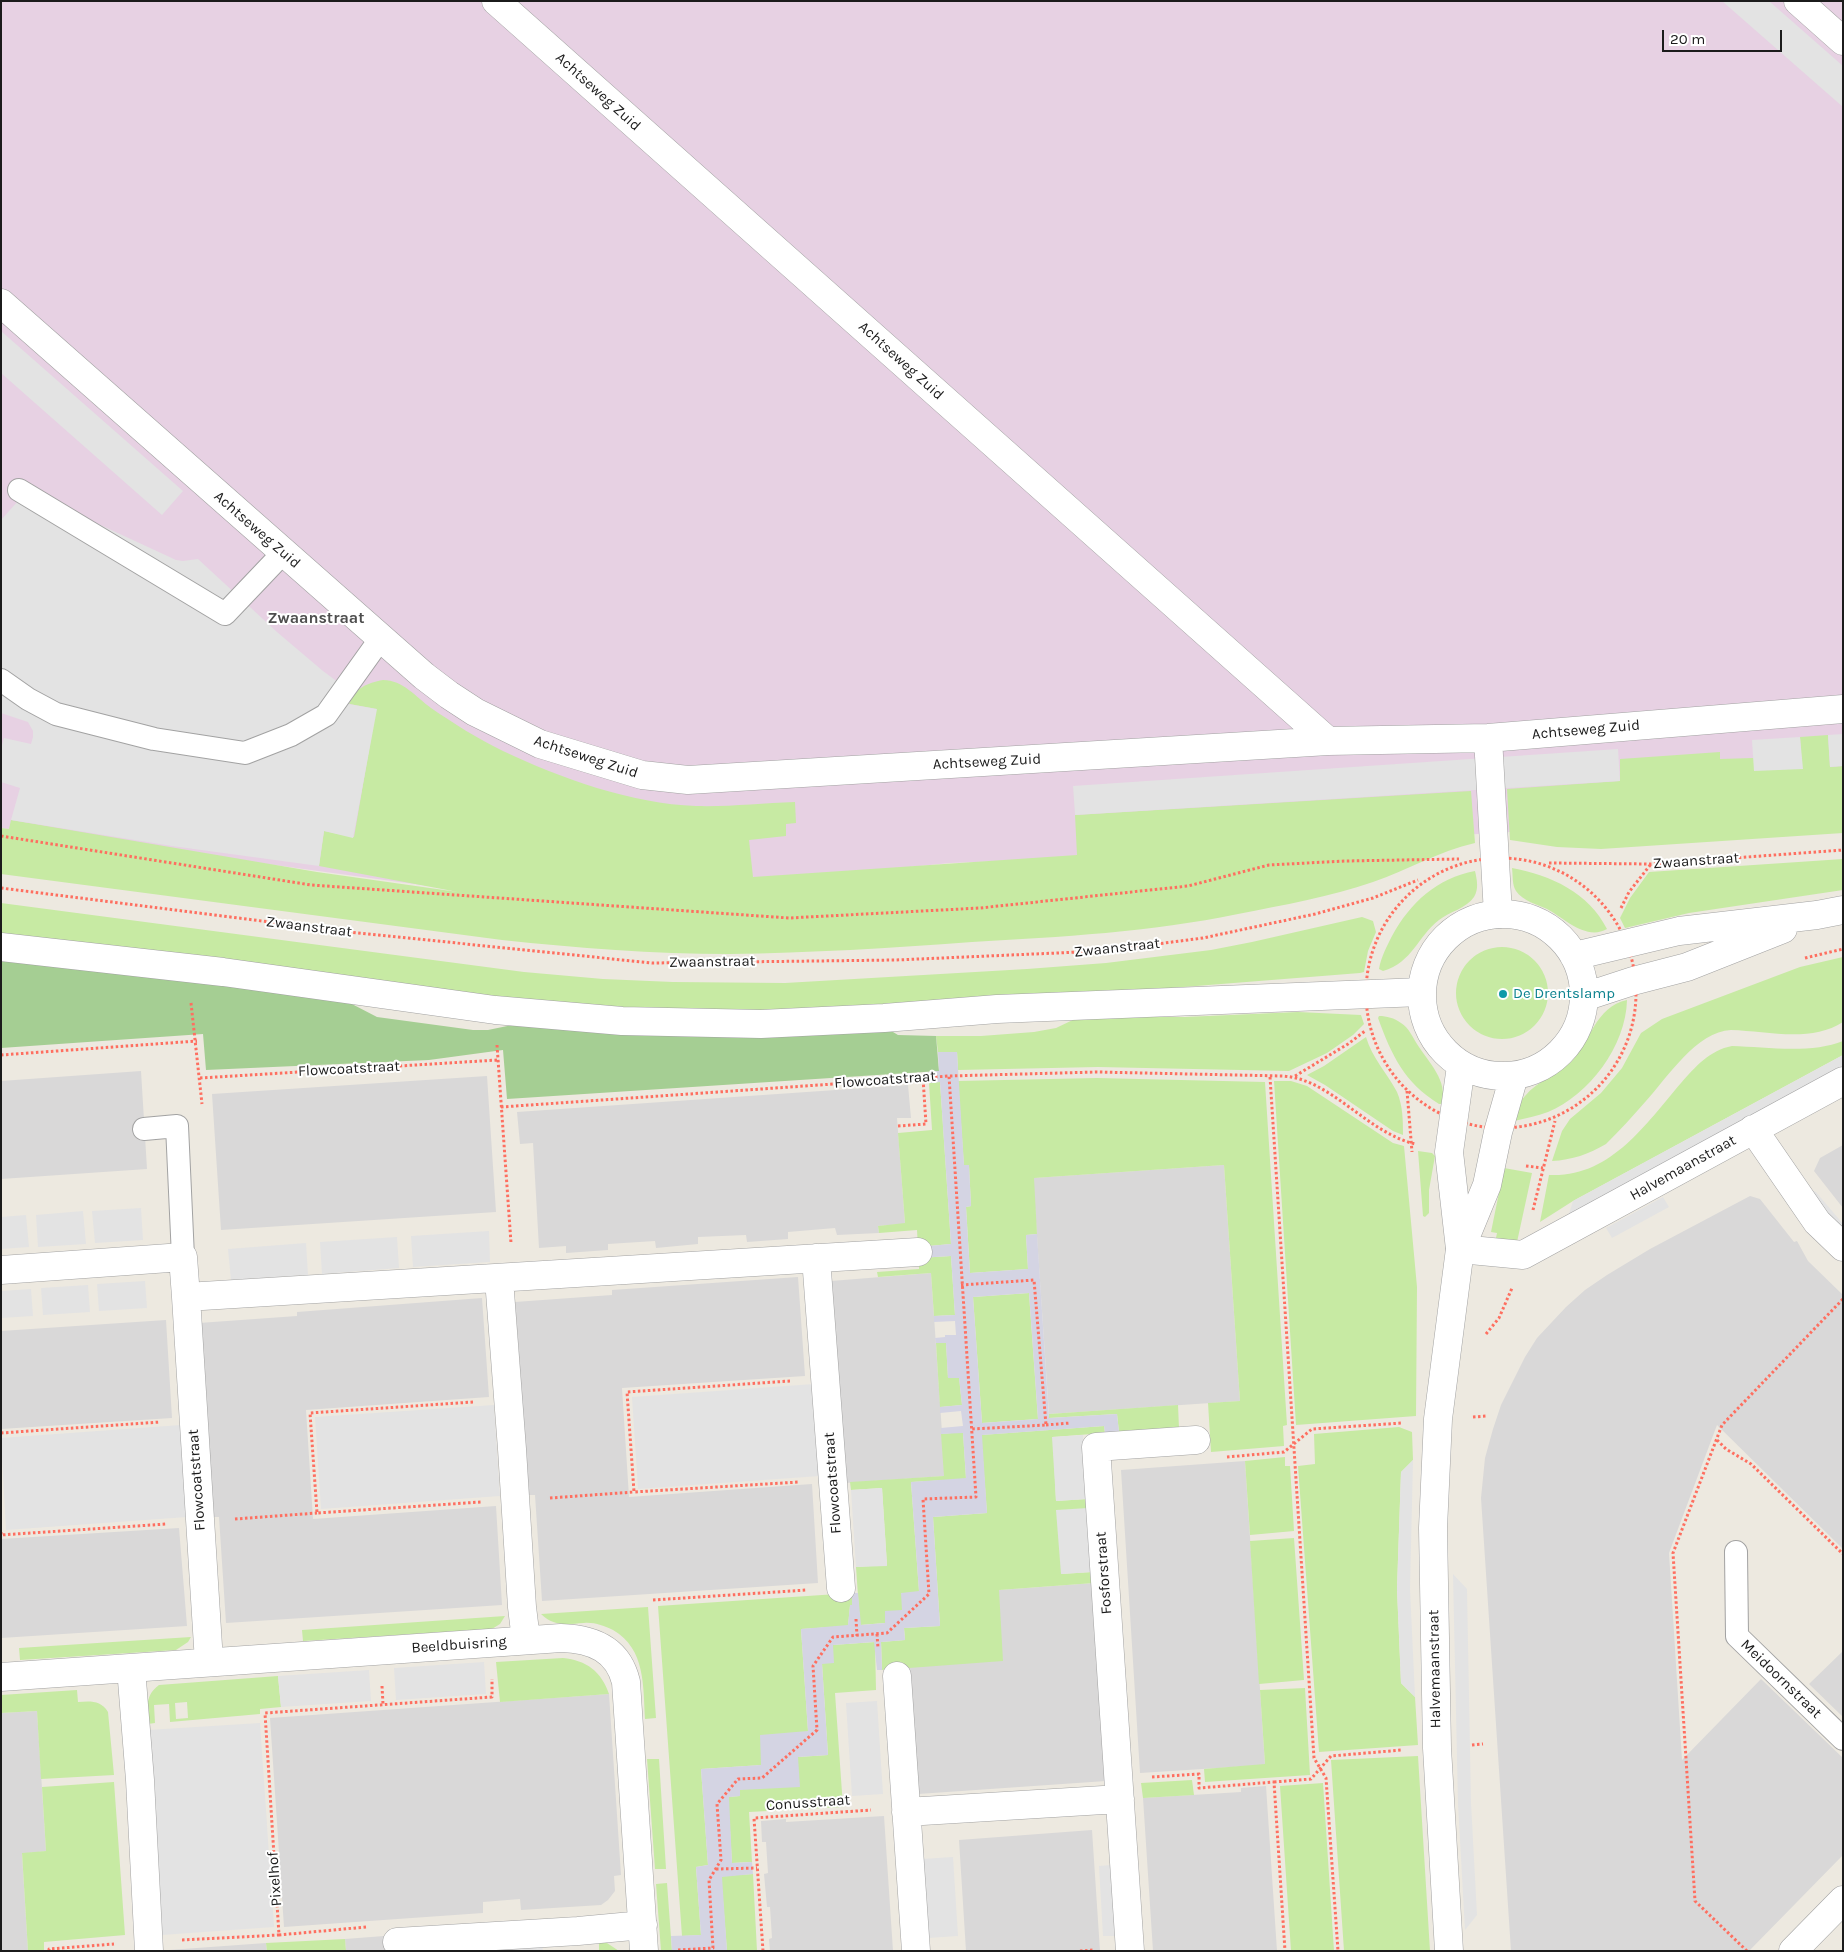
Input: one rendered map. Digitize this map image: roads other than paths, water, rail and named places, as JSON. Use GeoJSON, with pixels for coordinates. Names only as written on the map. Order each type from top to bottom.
{"type":"FeatureCollection","features":[{"type":"Feature","properties":{"kind":"street","name":"Achtseweg Zuid"},"geometry":{"type":"LineString","coordinates":[[496,1],[1328,741]]}},
{"type":"Feature","properties":{"kind":"street"},"geometry":{"type":"LineString","coordinates":[[1798,1],[1843,41]]}},
{"type":"Feature","properties":{"kind":"street","name":"Achtseweg Zuid"},"geometry":{"type":"LineString","coordinates":[[1,303],[283,553],[424,676],[449,695],[475,712],[540,744],[642,775],[688,780],[1328,741],[1488,738],[1843,709]]}},
{"type":"Feature","properties":{"kind":"street"},"geometry":{"type":"LineString","coordinates":[[1488,738],[1498,914]]}},
{"type":"Feature","properties":{"kind":"street"},"geometry":{"type":"LineString","coordinates":[[1574,956],[1679,932],[1830,913]]}},
{"type":"Feature","properties":{"kind":"street"},"geometry":{"type":"LineString","coordinates":[[1584,997],[1633,981],[1687,967],[1830,913]]}},
{"type":"Feature","properties":{"kind":"street"},"geometry":{"type":"LineString","coordinates":[[1498,914],[1520,915],[1542,924],[1560,937],[1574,956],[1582,978],[1584,997],[1580,1020],[1565,1046],[1555,1057],[1536,1069],[1514,1076],[1488,1075],[1461,1066],[1444,1052],[1431,1035],[1424,1014],[1422,992],[1426,969],[1437,947],[1453,930],[1474,919],[1498,914]]}},
{"type":"Feature","properties":{"kind":"street"},"geometry":{"type":"LineString","coordinates":[[1,947],[223,972],[495,1010],[622,1021],[761,1024],[997,1009],[1422,992]]}},
{"type":"Feature","properties":{"kind":"street","name":"Halvemaanstraat"},"geometry":{"type":"LineString","coordinates":[[1448,1951],[1437,1748],[1433,1528],[1438,1419],[1460,1249],[1449,1152],[1461,1066]]}},
{"type":"Feature","properties":{"kind":"street","name":"Halvemaanstraat"},"geometry":{"type":"LineString","coordinates":[[1460,1249],[1487,1184],[1498,1132],[1514,1076]]}},
{"type":"Feature","properties":{"kind":"street","name":"Halvemaanstraat"},"geometry":{"type":"LineString","coordinates":[[1460,1249],[1523,1255],[1843,1081]]}},
{"type":"Feature","properties":{"kind":"street"},"geometry":{"type":"LineString","coordinates":[[1753,1129],[1817,1222],[1843,1247]]}},
{"type":"Feature","properties":{"kind":"street"},"geometry":{"type":"LineString","coordinates":[[186,1298],[918,1252]]}},
{"type":"Feature","properties":{"kind":"street"},"geometry":{"type":"LineString","coordinates":[[1,1270],[183,1257]]}},
{"type":"Feature","properties":{"kind":"street","name":"Flowcoatstraat"},"geometry":{"type":"LineString","coordinates":[[183,1257],[209,1662]]}},
{"type":"Feature","properties":{"kind":"street","name":"Flowcoatstraat"},"geometry":{"type":"LineString","coordinates":[[816,1258],[841,1588]]}},
{"type":"Feature","properties":{"kind":"street"},"geometry":{"type":"LineString","coordinates":[[506,1279],[508,1400],[522,1607],[526,1640]]}},
{"type":"Feature","properties":{"kind":"street","name":"Fosforstraat"},"geometry":{"type":"LineString","coordinates":[[1130,1951],[1096,1447],[1196,1440]]}},
{"type":"Feature","properties":{"kind":"street","name":"Beeldbuisring"},"geometry":{"type":"LineString","coordinates":[[1,1677],[526,1640],[561,1638],[587,1640],[610,1654],[621,1666],[626,1682],[643,1938]]}},
{"type":"Feature","properties":{"kind":"street"},"geometry":{"type":"LineString","coordinates":[[131,1668],[140,1780],[149,1951]]}},
{"type":"Feature","properties":{"kind":"street"},"geometry":{"type":"LineString","coordinates":[[897,1676],[916,1951]]}},
{"type":"Feature","properties":{"kind":"street"},"geometry":{"type":"LineString","coordinates":[[906,1812],[1120,1800]]}},
{"type":"Feature","properties":{"kind":"street"},"geometry":{"type":"LineString","coordinates":[[1793,1951],[1843,1900]]}},
{"type":"Feature","properties":{"kind":"street"},"geometry":{"type":"LineString","coordinates":[[397,1942],[457,1945],[643,1938]]}},
{"type":"Feature","properties":{"kind":"lane"},"geometry":{"type":"LineString","coordinates":[[20,490],[225,614],[283,553]]}},
{"type":"Feature","properties":{"kind":"lane"},"geometry":{"type":"LineString","coordinates":[[1,680],[28,699],[56,714],[154,739],[245,753],[291,735],[326,715],[381,638]]}},
{"type":"Feature","properties":{"kind":"lane"},"geometry":{"type":"LineString","coordinates":[[144,1129],[177,1126],[183,1257]]}},
{"type":"Feature","properties":{"kind":"lane","name":"Meidoornstraat"},"geometry":{"type":"LineString","coordinates":[[1736,1552],[1737,1636],[1843,1739]]}},
{"type":"Feature","properties":{"kind":"place","name":"De Drentslamp"},"geometry":{"type":"Point","coordinates":[1503,994]}},
{"type":"Feature","properties":{"kind":"district","name":"Zwaanstraat"},"geometry":{"type":"Point","coordinates":[316,618]}}]}
